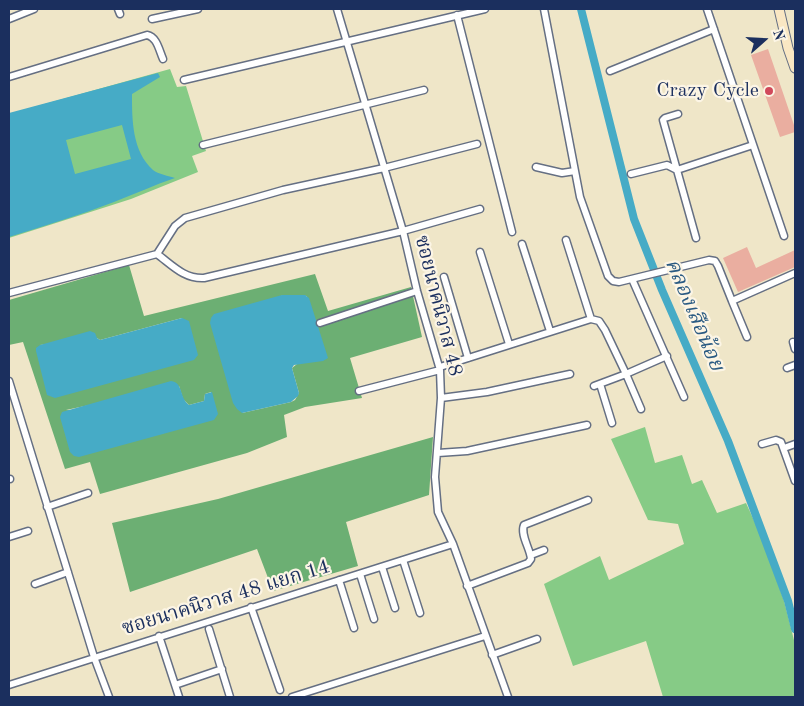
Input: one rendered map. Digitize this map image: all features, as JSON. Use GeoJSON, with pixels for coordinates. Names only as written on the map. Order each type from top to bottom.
{"type":"FeatureCollection","features":[{"type":"Feature","properties":{"kind":"main road"},"geometry":{"type":"LineString","coordinates":[[779,9],[786,41],[795,68]]}},
{"type":"Feature","properties":{"kind":"street"},"geometry":{"type":"LineString","coordinates":[[9,20],[34,9]]}},
{"type":"Feature","properties":{"kind":"street"},"geometry":{"type":"LineString","coordinates":[[152,19],[198,9]]}},
{"type":"Feature","properties":{"kind":"street","name":"ซอยนาคนิวาส 48"},"geometry":{"type":"LineString","coordinates":[[337,9],[440,368],[441,398],[435,477],[438,512],[453,544],[508,697]]}},
{"type":"Feature","properties":{"kind":"street"},"geometry":{"type":"LineString","coordinates":[[184,80],[485,9]]}},
{"type":"Feature","properties":{"kind":"street"},"geometry":{"type":"LineString","coordinates":[[544,9],[580,197],[608,276],[613,281],[620,282],[709,260],[715,261],[747,337]]}},
{"type":"Feature","properties":{"kind":"street"},"geometry":{"type":"LineString","coordinates":[[707,9],[784,236]]}},
{"type":"Feature","properties":{"kind":"street"},"geometry":{"type":"LineString","coordinates":[[457,16],[512,232]]}},
{"type":"Feature","properties":{"kind":"street"},"geometry":{"type":"LineString","coordinates":[[610,71],[714,29]]}},
{"type":"Feature","properties":{"kind":"street"},"geometry":{"type":"LineString","coordinates":[[9,77],[147,34],[156,40],[163,59]]}},
{"type":"Feature","properties":{"kind":"street"},"geometry":{"type":"LineString","coordinates":[[203,145],[424,90]]}},
{"type":"Feature","properties":{"kind":"street"},"geometry":{"type":"LineString","coordinates":[[678,114],[664,120],[696,238]]}},
{"type":"Feature","properties":{"kind":"street"},"geometry":{"type":"LineString","coordinates":[[9,292],[157,254],[175,226],[185,218],[283,190],[384,168],[477,144]]}},
{"type":"Feature","properties":{"kind":"street"},"geometry":{"type":"LineString","coordinates":[[631,174],[667,165],[677,170],[753,145]]}},
{"type":"Feature","properties":{"kind":"street"},"geometry":{"type":"LineString","coordinates":[[536,167],[562,173],[575,171]]}},
{"type":"Feature","properties":{"kind":"street"},"geometry":{"type":"LineString","coordinates":[[157,254],[186,275],[204,278],[402,231],[480,209]]}},
{"type":"Feature","properties":{"kind":"street"},"geometry":{"type":"LineString","coordinates":[[566,240],[590,319]]}},
{"type":"Feature","properties":{"kind":"street"},"geometry":{"type":"LineString","coordinates":[[522,244],[550,331]]}},
{"type":"Feature","properties":{"kind":"street"},"geometry":{"type":"LineString","coordinates":[[480,252],[509,344]]}},
{"type":"Feature","properties":{"kind":"street"},"geometry":{"type":"LineString","coordinates":[[732,301],[795,273]]}},
{"type":"Feature","properties":{"kind":"street"},"geometry":{"type":"LineString","coordinates":[[444,276],[468,358]]}},
{"type":"Feature","properties":{"kind":"street"},"geometry":{"type":"LineString","coordinates":[[632,279],[684,397]]}},
{"type":"Feature","properties":{"kind":"street"},"geometry":{"type":"LineString","coordinates":[[320,323],[417,291]]}},
{"type":"Feature","properties":{"kind":"street"},"geometry":{"type":"LineString","coordinates":[[358,391],[440,368],[590,319],[599,322],[604,330],[641,409]]}},
{"type":"Feature","properties":{"kind":"street"},"geometry":{"type":"LineString","coordinates":[[793,342],[795,349]]}},
{"type":"Feature","properties":{"kind":"street"},"geometry":{"type":"LineString","coordinates":[[612,423],[597,385],[667,356]]}},
{"type":"Feature","properties":{"kind":"street"},"geometry":{"type":"LineString","coordinates":[[787,368],[795,365]]}},
{"type":"Feature","properties":{"kind":"street"},"geometry":{"type":"LineString","coordinates":[[441,398],[487,392],[570,374]]}},
{"type":"Feature","properties":{"kind":"street"},"geometry":{"type":"LineString","coordinates":[[9,382],[94,657],[109,697]]}},
{"type":"Feature","properties":{"kind":"street"},"geometry":{"type":"LineString","coordinates":[[438,453],[467,451],[587,426]]}},
{"type":"Feature","properties":{"kind":"street"},"geometry":{"type":"LineString","coordinates":[[762,444],[776,440],[781,442],[795,481]]}},
{"type":"Feature","properties":{"kind":"street"},"geometry":{"type":"LineString","coordinates":[[784,448],[795,444]]}},
{"type":"Feature","properties":{"kind":"street"},"geometry":{"type":"LineString","coordinates":[[48,507],[88,493]]}},
{"type":"Feature","properties":{"kind":"street"},"geometry":{"type":"LineString","coordinates":[[467,586],[528,562],[531,559],[523,530],[524,525],[588,500]]}},
{"type":"Feature","properties":{"kind":"street"},"geometry":{"type":"LineString","coordinates":[[9,537],[28,531]]}},
{"type":"Feature","properties":{"kind":"street","name":"ซอยนาคนิวาส 48 แยก 14"},"geometry":{"type":"LineString","coordinates":[[9,685],[453,544]]}},
{"type":"Feature","properties":{"kind":"street"},"geometry":{"type":"LineString","coordinates":[[531,555],[544,550]]}},
{"type":"Feature","properties":{"kind":"street"},"geometry":{"type":"LineString","coordinates":[[403,560],[420,613]]}},
{"type":"Feature","properties":{"kind":"street"},"geometry":{"type":"LineString","coordinates":[[382,567],[395,608]]}},
{"type":"Feature","properties":{"kind":"street"},"geometry":{"type":"LineString","coordinates":[[35,584],[68,572]]}},
{"type":"Feature","properties":{"kind":"street"},"geometry":{"type":"LineString","coordinates":[[360,574],[374,619]]}},
{"type":"Feature","properties":{"kind":"street"},"geometry":{"type":"LineString","coordinates":[[339,580],[354,628]]}},
{"type":"Feature","properties":{"kind":"street"},"geometry":{"type":"LineString","coordinates":[[252,607],[280,690]]}},
{"type":"Feature","properties":{"kind":"street"},"geometry":{"type":"LineString","coordinates":[[209,629],[230,697]]}},
{"type":"Feature","properties":{"kind":"street"},"geometry":{"type":"LineString","coordinates":[[159,636],[179,697]]}},
{"type":"Feature","properties":{"kind":"street"},"geometry":{"type":"LineString","coordinates":[[292,697],[485,636]]}},
{"type":"Feature","properties":{"kind":"street"},"geometry":{"type":"LineString","coordinates":[[492,655],[537,639]]}},
{"type":"Feature","properties":{"kind":"street"},"geometry":{"type":"LineString","coordinates":[[175,685],[222,669]]}},
{"type":"Feature","properties":{"kind":"green space"},"geometry":{"type":"Polygon","coordinates":[[[170,69],[177,87],[186,86],[206,151],[192,156],[198,172],[131,199],[9,238],[9,114],[170,69]]]}},
{"type":"Feature","properties":{"kind":"green space"},"geometry":{"type":"Polygon","coordinates":[[[129,265],[144,316],[315,274],[328,311],[411,287],[422,337],[350,358],[362,398],[305,407],[284,415],[287,437],[247,453],[100,494],[90,462],[65,469],[23,342],[9,345],[9,300],[129,265]],[[282,295],[242,413],[291,402],[295,400],[299,393],[292,368],[297,364],[307,296],[282,295]],[[182,318],[100,340],[97,338],[40,345],[194,360],[182,318]],[[179,386],[66,410],[214,420],[211,392],[205,394],[204,401],[189,405],[183,399],[179,386]]]}},
{"type":"Feature","properties":{"kind":"green space"},"geometry":{"type":"Polygon","coordinates":[[[645,427],[655,463],[682,455],[692,484],[702,480],[717,513],[746,503],[762,538],[784,601],[795,644],[795,697],[663,697],[646,641],[573,666],[544,584],[600,556],[609,580],[684,544],[678,524],[648,520],[611,439],[645,427]]]}},
{"type":"Feature","properties":{"kind":"green space"},"geometry":{"type":"Polygon","coordinates":[[[433,437],[429,495],[346,522],[358,566],[273,591],[257,549],[130,592],[112,523],[218,499],[433,437]]]}},
{"type":"Feature","properties":{"kind":"water"},"geometry":{"type":"Polygon","coordinates":[[[158,73],[160,77],[132,94],[135,135],[141,154],[153,170],[175,178],[114,202],[9,237],[9,113],[158,73]],[[122,125],[66,140],[75,174],[131,159],[122,125]]]}},
{"type":"Feature","properties":{"kind":"water"},"geometry":{"type":"Polygon","coordinates":[[[282,295],[305,295],[309,298],[328,358],[323,361],[294,365],[292,368],[299,393],[291,402],[242,413],[233,403],[210,323],[211,318],[214,314],[282,295]]]}},
{"type":"Feature","properties":{"kind":"water"},"geometry":{"type":"Polygon","coordinates":[[[182,318],[189,321],[198,355],[194,360],[55,398],[47,395],[36,351],[36,348],[40,345],[90,331],[95,333],[100,340],[182,318]]]}},
{"type":"Feature","properties":{"kind":"water"},"geometry":{"type":"Polygon","coordinates":[[[171,381],[178,385],[189,405],[204,401],[205,394],[212,392],[218,414],[214,420],[79,457],[74,456],[70,452],[60,417],[62,412],[171,381]]]}},
{"type":"Feature","properties":{"kind":"building"},"geometry":{"type":"Polygon","coordinates":[[[768,49],[795,128],[795,132],[780,137],[751,55],[768,49]]]}},
{"type":"Feature","properties":{"kind":"building"},"geometry":{"type":"Polygon","coordinates":[[[747,247],[756,268],[795,250],[795,267],[738,292],[723,258],[747,247]]]}},
{"type":"Feature","properties":{"kind":"waterway","name":"คลองเสือน้อย"},"geometry":{"type":"LineString","coordinates":[[581,9],[634,219],[662,290],[728,441],[788,601],[795,629]]}},
{"type":"Feature","properties":{"kind":"place","name":"Crazy Cycle"},"geometry":{"type":"Point","coordinates":[769,91]}}]}
